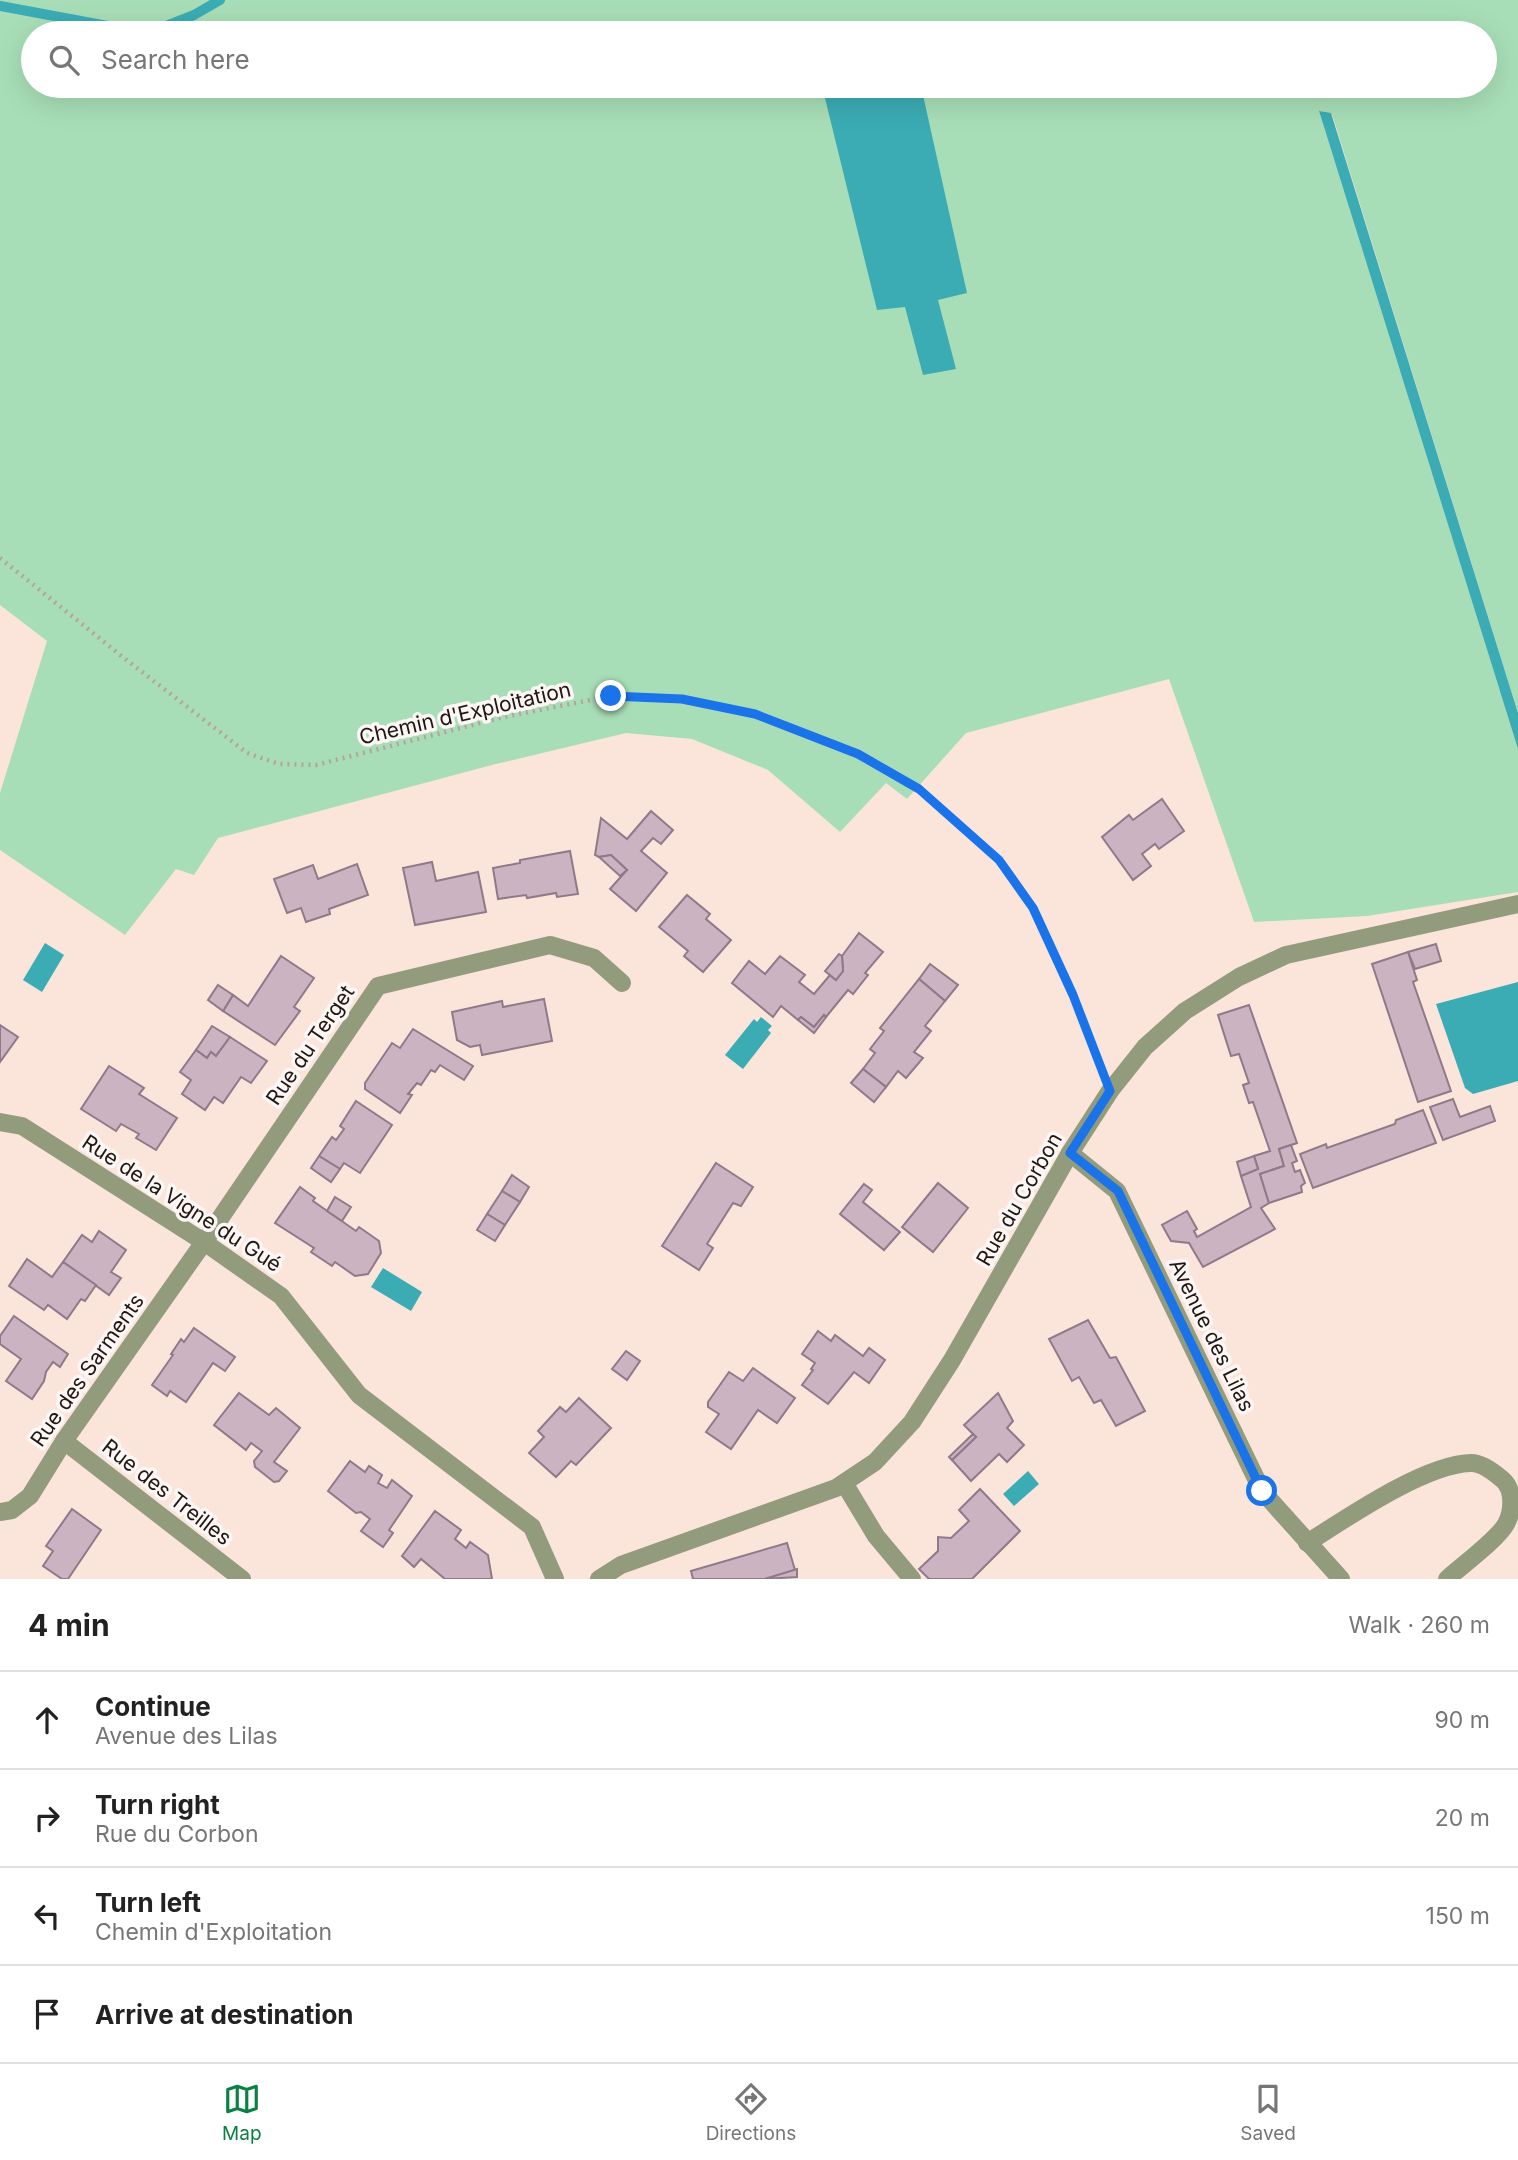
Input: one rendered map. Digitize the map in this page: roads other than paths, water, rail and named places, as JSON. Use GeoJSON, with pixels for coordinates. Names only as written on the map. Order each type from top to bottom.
{"type":"FeatureCollection","features":[{"type":"Feature","properties":{"kind":"street","name":"Rue du Corbon"},"geometry":{"type":"LineString","coordinates":[[598,1579],[621,1565],[836,1488],[876,1462],[912,1422],[952,1360],[1070,1153],[1110,1091],[1145,1047],[1185,1011],[1239,977],[1286,956],[1518,904]]}},
{"type":"Feature","properties":{"kind":"street","name":"Rue du Terget"},"geometry":{"type":"LineString","coordinates":[[204,1242],[378,986],[550,945],[594,958],[622,983]]}},
{"type":"Feature","properties":{"kind":"street","name":"Rue de la Vigne du Gué"},"geometry":{"type":"LineString","coordinates":[[0,1122],[22,1126],[204,1242],[281,1296],[359,1395],[532,1527],[555,1579]]}},
{"type":"Feature","properties":{"kind":"street","name":"Avenue des Lilas"},"geometry":{"type":"LineString","coordinates":[[1070,1153],[1118,1191],[1262,1491],[1341,1579]]}},
{"type":"Feature","properties":{"kind":"street","name":"Rue des Sarments"},"geometry":{"type":"LineString","coordinates":[[0,1512],[12,1510],[30,1496],[64,1441],[204,1242]]}},
{"type":"Feature","properties":{"kind":"street","name":"Rue des Treilles"},"geometry":{"type":"LineString","coordinates":[[64,1441],[242,1579]]}},
{"type":"Feature","properties":{"kind":"street"},"geometry":{"type":"LineString","coordinates":[[1307,1543],[1403,1486],[1438,1471],[1472,1462],[1493,1472],[1507,1483],[1512,1498],[1506,1524],[1447,1579]]}},
{"type":"Feature","properties":{"kind":"street"},"geometry":{"type":"LineString","coordinates":[[844,1483],[876,1536],[912,1579]]}},
{"type":"Feature","properties":{"kind":"water"},"geometry":{"type":"Polygon","coordinates":[[[825,98],[924,98],[967,293],[938,300],[956,369],[923,375],[905,307],[877,310],[825,98]]]}},
{"type":"Feature","properties":{"kind":"water"},"geometry":{"type":"Polygon","coordinates":[[[1319,111],[1331,113],[1518,713],[1518,749],[1319,111]]]}},
{"type":"Feature","properties":{"kind":"water"},"geometry":{"type":"Polygon","coordinates":[[[45,943],[64,955],[42,992],[23,980],[45,943]]]}},
{"type":"Feature","properties":{"kind":"water"},"geometry":{"type":"Polygon","coordinates":[[[1518,982],[1518,1081],[1473,1094],[1465,1088],[1436,1004],[1518,982]]]}},
{"type":"Feature","properties":{"kind":"water"},"geometry":{"type":"Polygon","coordinates":[[[761,1017],[772,1026],[768,1030],[771,1033],[743,1069],[725,1055],[754,1019],[757,1022],[761,1017]]]}},
{"type":"Feature","properties":{"kind":"water"},"geometry":{"type":"Polygon","coordinates":[[[383,1268],[422,1292],[411,1311],[371,1287],[383,1268]]]}},
{"type":"Feature","properties":{"kind":"water"},"geometry":{"type":"Polygon","coordinates":[[[1028,1471],[1039,1484],[1014,1506],[1003,1494],[1028,1471]]]}},
{"type":"Feature","properties":{"kind":"waterway"},"geometry":{"type":"LineString","coordinates":[[179,21],[220,0]]}},
{"type":"Feature","properties":{"kind":"waterway"},"geometry":{"type":"LineString","coordinates":[[0,6],[81,21]]}}]}
